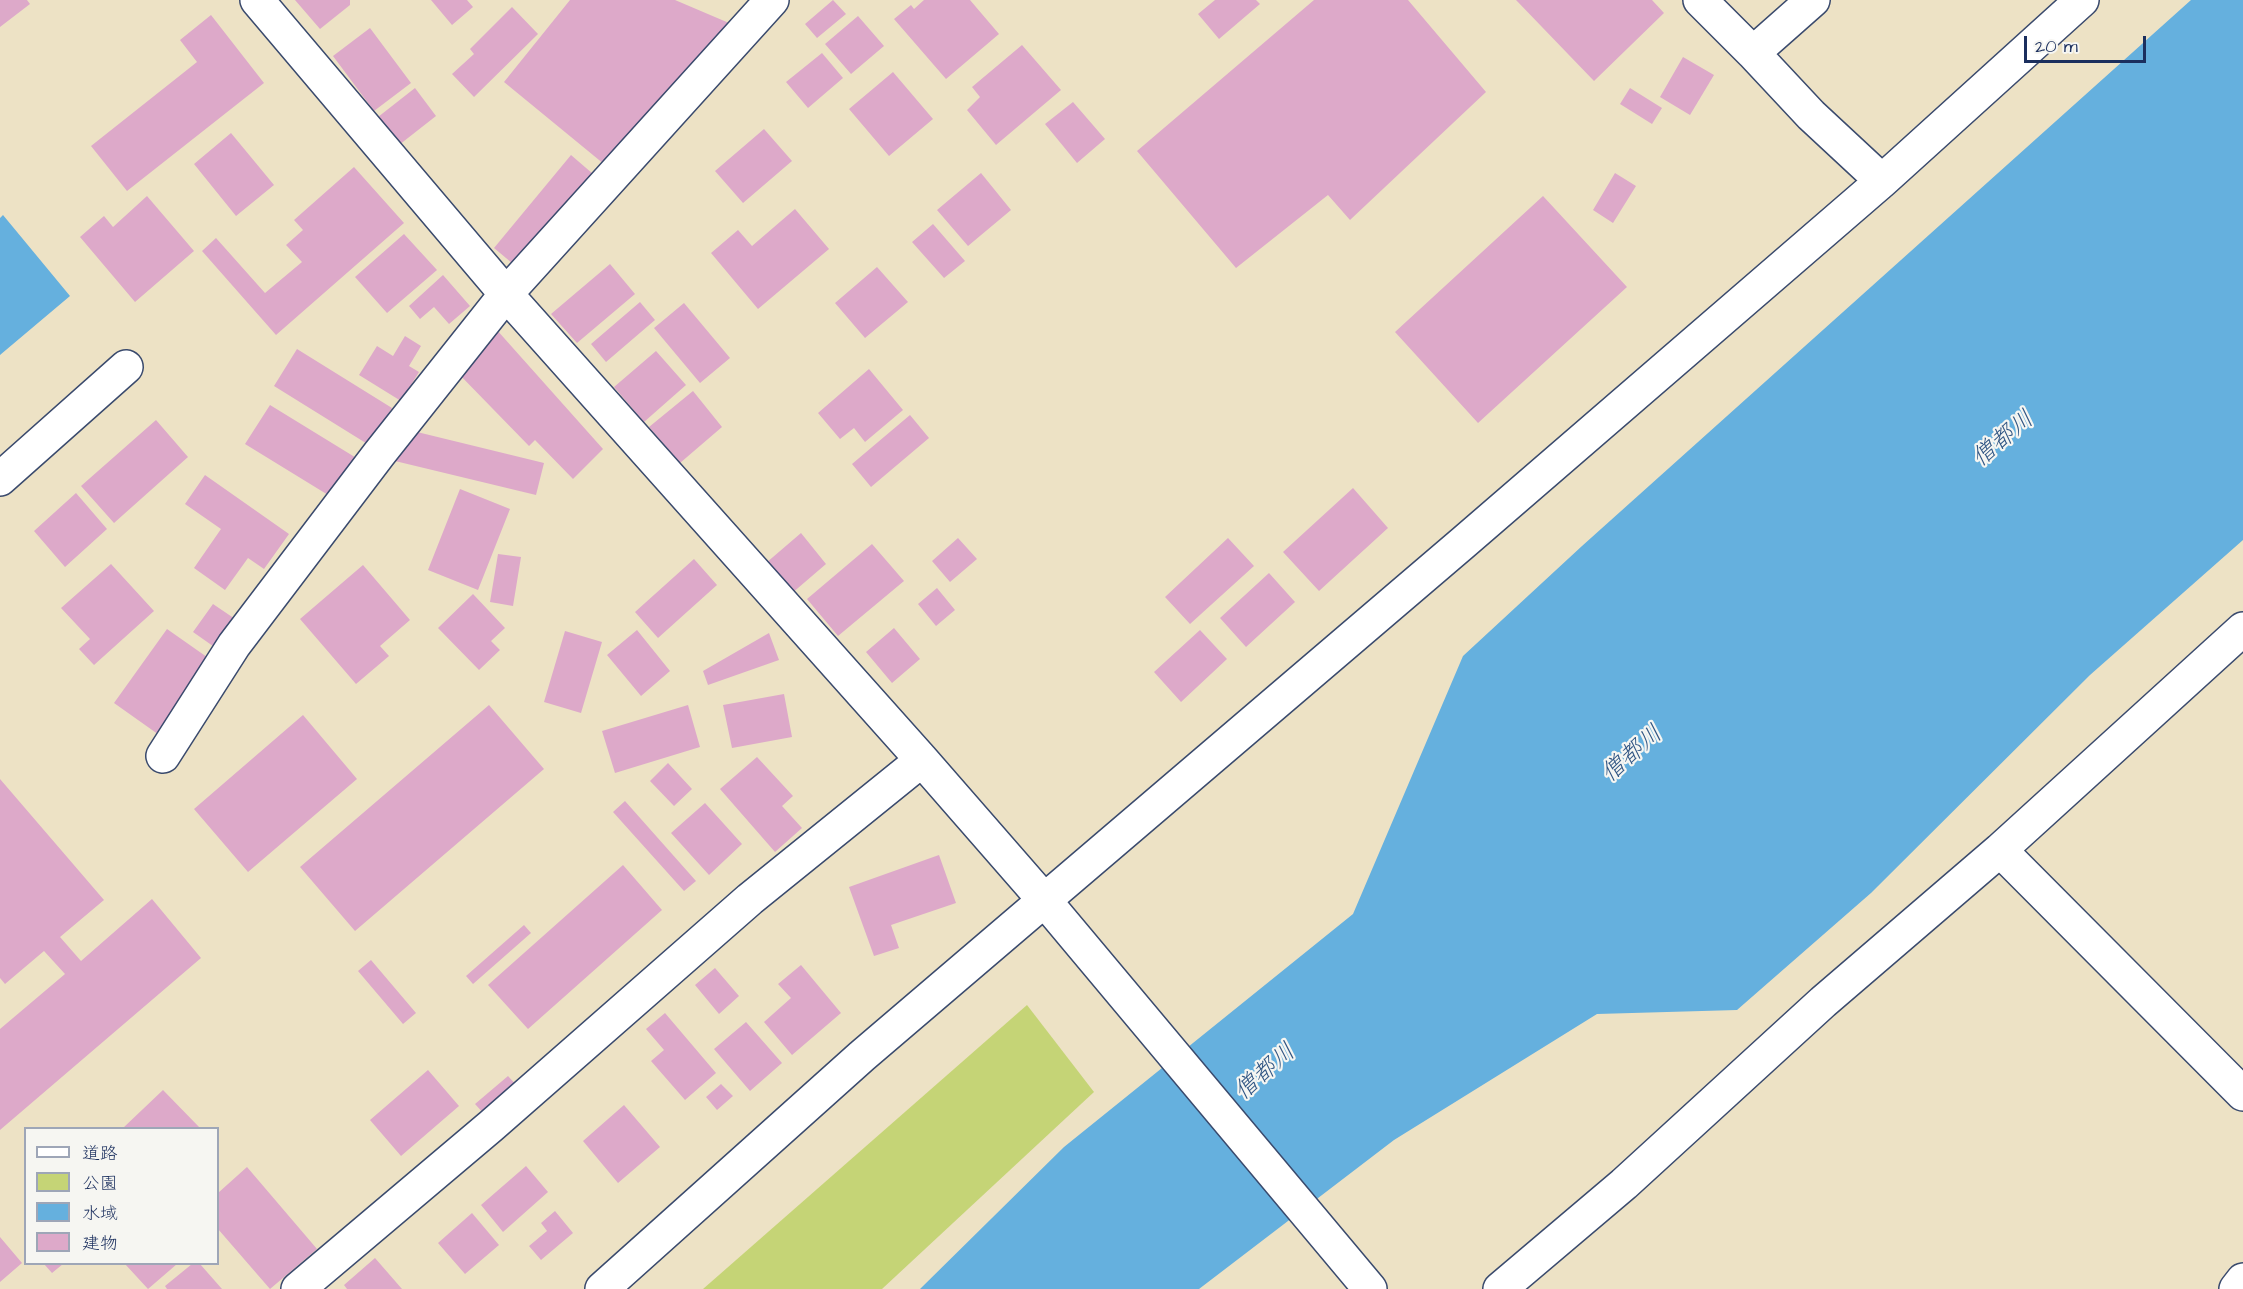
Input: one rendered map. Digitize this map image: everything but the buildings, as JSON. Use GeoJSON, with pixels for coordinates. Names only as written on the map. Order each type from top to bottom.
{"type":"FeatureCollection","features":[{"type":"Feature","properties":{"kind":"street"},"geometry":{"type":"LineString","coordinates":[[257,0],[506,294],[922,760],[1053,911],[1370,1289]]}},
{"type":"Feature","properties":{"kind":"street"},"geometry":{"type":"LineString","coordinates":[[164,756],[241,636],[379,454],[506,294],[772,0]]}},
{"type":"Feature","properties":{"kind":"street"},"geometry":{"type":"LineString","coordinates":[[1700,0],[1811,115],[1882,181]]}},
{"type":"Feature","properties":{"kind":"street"},"geometry":{"type":"LineString","coordinates":[[1753,53],[1813,0]]}},
{"type":"Feature","properties":{"kind":"street"},"geometry":{"type":"LineString","coordinates":[[602,1289],[862,1056],[1053,911],[1882,181],[2082,0]]}},
{"type":"Feature","properties":{"kind":"street"},"geometry":{"type":"LineString","coordinates":[[0,479],[126,368]]}},
{"type":"Feature","properties":{"kind":"street"},"geometry":{"type":"LineString","coordinates":[[1500,1289],[1624,1184],[1823,1002],[2000,849],[2243,629]]}},
{"type":"Feature","properties":{"kind":"street"},"geometry":{"type":"LineString","coordinates":[[297,1289],[491,1126],[750,899],[922,760]]}},
{"type":"Feature","properties":{"kind":"street"},"geometry":{"type":"LineString","coordinates":[[2000,849],[2243,1094]]}},
{"type":"Feature","properties":{"kind":"street"},"geometry":{"type":"LineString","coordinates":[[2236,1289],[2243,1280]]}},
{"type":"Feature","properties":{"kind":"green space"},"geometry":{"type":"Polygon","coordinates":[[[1027,1005],[1094,1092],[882,1289],[703,1289],[1027,1005]]]}},
{"type":"Feature","properties":{"kind":"water","name":"僧都川"},"geometry":{"type":"Polygon","coordinates":[[[2191,0],[2243,0],[2243,540],[2090,675],[1871,893],[1737,1010],[1597,1014],[1394,1140],[1199,1289],[920,1289],[1064,1147],[1353,914],[1463,656],[1582,546],[2191,0]]]}},
{"type":"Feature","properties":{"kind":"water"},"geometry":{"type":"Polygon","coordinates":[[[3,215],[70,296],[0,355],[0,218],[3,215]]]}}]}
